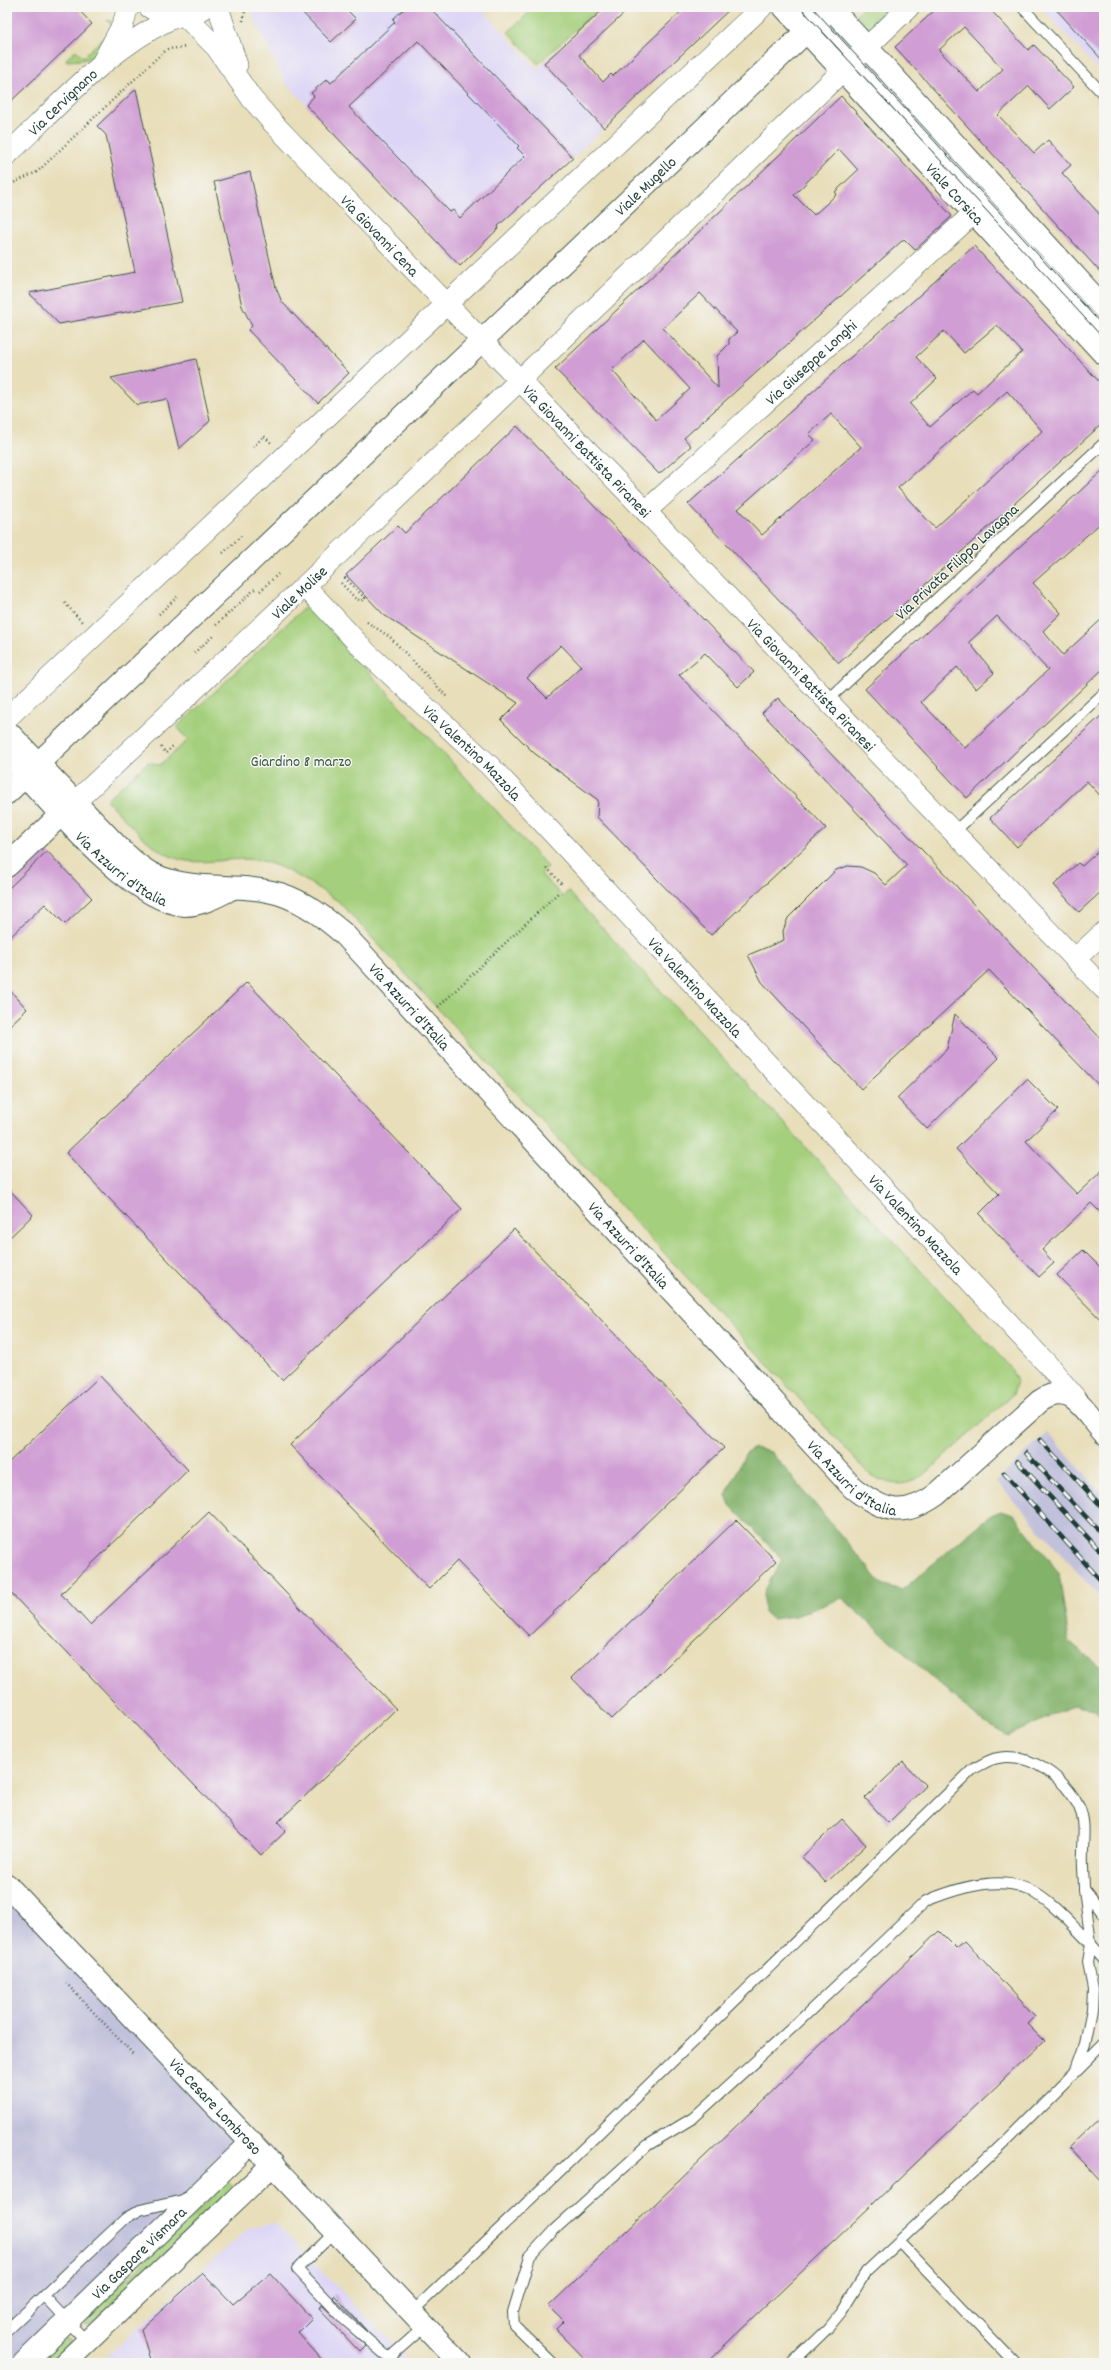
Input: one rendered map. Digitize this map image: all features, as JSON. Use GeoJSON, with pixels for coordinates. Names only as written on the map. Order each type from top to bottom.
{"type":"FeatureCollection","features":[{"type":"Feature","properties":{"kind":"street","name":"Via Cervignano"},"geometry":{"type":"LineString","coordinates":[[101,66],[122,24],[128,7]]}},
{"type":"Feature","properties":{"kind":"street","name":"Via Giovanni Cena"},"geometry":{"type":"LineString","coordinates":[[149,7],[158,12],[180,17],[216,47],[244,88],[273,123],[520,380]]}},
{"type":"Feature","properties":{"kind":"street"},"geometry":{"type":"LineString","coordinates":[[180,17],[205,7]]}},
{"type":"Feature","properties":{"kind":"street","name":"Via Giovanni Cena"},"geometry":{"type":"LineString","coordinates":[[218,7],[244,88]]}},
{"type":"Feature","properties":{"kind":"street"},"geometry":{"type":"LineString","coordinates":[[784,7],[821,13]]}},
{"type":"Feature","properties":{"kind":"street"},"geometry":{"type":"LineString","coordinates":[[520,380],[909,7]]}},
{"type":"Feature","properties":{"kind":"street"},"geometry":{"type":"LineString","coordinates":[[7,718],[760,9]]}},
{"type":"Feature","properties":{"kind":"street","name":"Viale Corsica"},"geometry":{"type":"LineString","coordinates":[[821,13],[855,59],[1104,308]]}},
{"type":"Feature","properties":{"kind":"street","name":"Viale Corsica"},"geometry":{"type":"LineString","coordinates":[[821,13],[974,213],[1104,354]]}},
{"type":"Feature","properties":{"kind":"street","name":"Viale Mugello"},"geometry":{"type":"LineString","coordinates":[[482,340],[821,13]]}},
{"type":"Feature","properties":{"kind":"street","name":"Via Cervignano"},"geometry":{"type":"LineString","coordinates":[[7,155],[101,66],[158,25],[180,17]]}},
{"type":"Feature","properties":{"kind":"street","name":"Via Giuseppe Longhi"},"geometry":{"type":"LineString","coordinates":[[646,511],[974,213]]}},
{"type":"Feature","properties":{"kind":"street"},"geometry":{"type":"LineString","coordinates":[[7,793],[482,340]]}},
{"type":"Feature","properties":{"kind":"street","name":"Via Giovanni Battista Piranesi"},"geometry":{"type":"LineString","coordinates":[[520,380],[1104,989]]}},
{"type":"Feature","properties":{"kind":"street","name":"Viale Molise"},"geometry":{"type":"LineString","coordinates":[[7,866],[305,586],[520,380]]}},
{"type":"Feature","properties":{"kind":"street","name":"Via Valentino Mazzola"},"geometry":{"type":"LineString","coordinates":[[305,586],[366,652],[490,766],[1041,1357],[1076,1399]]}},
{"type":"Feature","properties":{"kind":"street"},"geometry":{"type":"LineString","coordinates":[[7,731],[32,769],[68,808]]}},
{"type":"Feature","properties":{"kind":"street"},"geometry":{"type":"LineString","coordinates":[[7,755],[32,769]]}},
{"type":"Feature","properties":{"kind":"street","name":"Via Azzurri d'Italia"},"geometry":{"type":"LineString","coordinates":[[68,808],[115,869],[131,882],[168,902],[186,905],[205,901],[236,887],[262,890],[301,903],[318,913],[344,934],[853,1488],[874,1504],[891,1509],[906,1510],[922,1505],[936,1496],[1040,1401],[1052,1395],[1068,1395],[1076,1399]]}},
{"type":"Feature","properties":{"kind":"street"},"geometry":{"type":"LineString","coordinates":[[1075,959],[1104,932]]}},
{"type":"Feature","properties":{"kind":"street"},"geometry":{"type":"LineString","coordinates":[[1076,1399],[1103,1432]]}},
{"type":"Feature","properties":{"kind":"street","name":"Via Azzurri d'Italia"},"geometry":{"type":"LineString","coordinates":[[1026,1415],[1041,1408],[1063,1406],[1082,1414],[1103,1432]]}},
{"type":"Feature","properties":{"kind":"street","name":"Via Cesare Lombroso"},"geometry":{"type":"LineString","coordinates":[[7,1885],[460,2363]]}},
{"type":"Feature","properties":{"kind":"street","name":"Via Gaspare Vismara"},"geometry":{"type":"LineString","coordinates":[[24,2363],[252,2142]]}},
{"type":"Feature","properties":{"kind":"street","name":"Via Gaspare Vismara"},"geometry":{"type":"LineString","coordinates":[[65,2363],[273,2164]]}},
{"type":"Feature","properties":{"kind":"lane"},"geometry":{"type":"LineString","coordinates":[[1022,7],[1103,94]]}},
{"type":"Feature","properties":{"kind":"lane","name":"Viale Corsica"},"geometry":{"type":"LineString","coordinates":[[855,59],[1104,332]]}},
{"type":"Feature","properties":{"kind":"lane","name":"Via Privata Filippo Lavagna"},"geometry":{"type":"LineString","coordinates":[[828,700],[1104,443]]}},
{"type":"Feature","properties":{"kind":"lane"},"geometry":{"type":"LineString","coordinates":[[954,832],[1104,693]]}},
{"type":"Feature","properties":{"kind":"lane"},"geometry":{"type":"LineString","coordinates":[[336,2231],[297,2269],[346,2321],[392,2361],[419,2319],[565,2166],[973,1769],[998,1758],[1019,1758],[1041,1766],[1064,1786],[1079,1807],[1084,1830],[1082,1853],[1084,1889],[1091,1944],[1088,1962],[1094,1990],[1092,2010],[1085,2044],[1075,2072]]}},
{"type":"Feature","properties":{"kind":"lane"},"geometry":{"type":"LineString","coordinates":[[553,2363],[514,2325],[513,2312],[530,2256],[554,2230],[648,2145],[698,2113],[794,2026],[926,1900],[953,1890],[982,1884],[1006,1885],[1027,1889],[1059,1912],[1104,1959]]}},
{"type":"Feature","properties":{"kind":"lane"},"geometry":{"type":"LineString","coordinates":[[1084,1889],[1104,1915]]}},
{"type":"Feature","properties":{"kind":"lane"},"geometry":{"type":"LineString","coordinates":[[792,2363],[828,2328],[842,2311],[866,2272],[1006,2141],[1104,2043]]}},
{"type":"Feature","properties":{"kind":"lane"},"geometry":{"type":"LineString","coordinates":[[7,2330],[126,2218],[140,2210],[197,2196]]}},
{"type":"Feature","properties":{"kind":"lane"},"geometry":{"type":"LineString","coordinates":[[899,2241],[1015,2363]]}},
{"type":"Feature","properties":{"kind":"lane"},"geometry":{"type":"LineString","coordinates":[[44,2296],[66,2321],[88,2342]]}},
{"type":"Feature","properties":{"kind":"path"},"geometry":{"type":"LineString","coordinates":[[7,186],[37,172],[160,55],[168,49],[191,46]]}},
{"type":"Feature","properties":{"kind":"path"},"geometry":{"type":"LineString","coordinates":[[253,447],[264,436],[273,445]]}},
{"type":"Feature","properties":{"kind":"path"},"geometry":{"type":"LineString","coordinates":[[222,553],[241,536]]}},
{"type":"Feature","properties":{"kind":"path"},"geometry":{"type":"LineString","coordinates":[[260,591],[278,574]]}},
{"type":"Feature","properties":{"kind":"path"},"geometry":{"type":"LineString","coordinates":[[341,576],[365,598],[361,601],[355,598],[341,583]]}},
{"type":"Feature","properties":{"kind":"path"},"geometry":{"type":"LineString","coordinates":[[216,625],[256,587]]}},
{"type":"Feature","properties":{"kind":"path"},"geometry":{"type":"LineString","coordinates":[[159,614],[177,597]]}},
{"type":"Feature","properties":{"kind":"path"},"geometry":{"type":"LineString","coordinates":[[64,603],[78,618]]}},
{"type":"Feature","properties":{"kind":"path"},"geometry":{"type":"LineString","coordinates":[[194,653],[213,636]]}},
{"type":"Feature","properties":{"kind":"path"},"geometry":{"type":"LineString","coordinates":[[161,747],[166,752],[173,746]]}},
{"type":"Feature","properties":{"kind":"path"},"geometry":{"type":"LineString","coordinates":[[547,868],[562,884]]}},
{"type":"Feature","properties":{"kind":"path"},"geometry":{"type":"LineString","coordinates":[[436,1008],[558,893]]}},
{"type":"Feature","properties":{"kind":"path"},"geometry":{"type":"LineString","coordinates":[[66,1983],[134,2055]]}},
{"type":"Feature","properties":{"kind":"shaded area"},"geometry":{"type":"Polygon","coordinates":[[[253,7],[480,7],[537,69],[544,63],[604,128],[533,196],[531,195],[460,266],[285,82],[253,17],[253,7]]]}},
{"type":"Feature","properties":{"kind":"shaded area"},"geometry":{"type":"Polygon","coordinates":[[[1041,7],[1104,7],[1104,76],[1041,7]]]}},
{"type":"Feature","properties":{"kind":"shaded area"},"geometry":{"type":"Polygon","coordinates":[[[1047,1433],[1104,1495],[1104,1602],[996,1481],[1047,1433]]]}},
{"type":"Feature","properties":{"kind":"shaded area"},"geometry":{"type":"Polygon","coordinates":[[[7,1889],[250,2142],[20,2363],[7,2363],[7,1889]]]}},
{"type":"Feature","properties":{"kind":"shaded area"},"geometry":{"type":"Polygon","coordinates":[[[275,2223],[412,2363],[99,2363],[249,2228],[275,2223]]]}},
{"type":"Feature","properties":{"kind":"green space"},"geometry":{"type":"Polygon","coordinates":[[[535,7],[600,7],[538,64],[508,32],[535,7]]]}},
{"type":"Feature","properties":{"kind":"green space"},"geometry":{"type":"Polygon","coordinates":[[[864,7],[891,7],[869,28],[856,15],[864,7]]]}},
{"type":"Feature","properties":{"kind":"green space"},"geometry":{"type":"Polygon","coordinates":[[[107,20],[117,23],[114,28],[107,20]]]}},
{"type":"Feature","properties":{"kind":"green space"},"geometry":{"type":"Polygon","coordinates":[[[113,29],[92,57],[82,60],[67,61],[66,59],[76,50],[83,57],[113,29]]]}},
{"type":"Feature","properties":{"kind":"green space","name":"Giardino 8 marzo"},"geometry":{"type":"Polygon","coordinates":[[[307,605],[548,867],[541,874],[563,897],[568,891],[1010,1367],[1017,1381],[1013,1394],[922,1477],[908,1483],[896,1484],[870,1475],[338,901],[310,883],[278,866],[267,862],[248,859],[196,862],[175,858],[164,853],[142,837],[106,800],[148,762],[160,765],[188,740],[177,727],[307,605]]]}},
{"type":"Feature","properties":{"kind":"green space"},"geometry":{"type":"Polygon","coordinates":[[[754,1448],[771,1452],[882,1584],[902,1590],[991,1515],[1001,1511],[1014,1515],[1059,1573],[1069,1641],[1104,1671],[1104,1718],[1095,1709],[1073,1706],[1008,1736],[981,1721],[842,1598],[796,1616],[772,1619],[764,1612],[764,1592],[782,1559],[730,1505],[726,1495],[745,1454],[754,1448]]]}},
{"type":"Feature","properties":{"kind":"green space"},"geometry":{"type":"Polygon","coordinates":[[[228,2182],[234,2188],[90,2324],[85,2325],[85,2318],[228,2182]]]}},
{"type":"Feature","properties":{"kind":"green space"},"geometry":{"type":"Polygon","coordinates":[[[64,2338],[69,2340],[68,2345],[49,2363],[37,2363],[64,2338]]]}},
{"type":"Feature","properties":{"kind":"building"},"geometry":{"type":"Polygon","coordinates":[[[7,7],[76,7],[92,24],[7,105],[7,7]]]}},
{"type":"Feature","properties":{"kind":"building"},"geometry":{"type":"Polygon","coordinates":[[[297,7],[344,7],[356,19],[331,42],[297,7]]]}},
{"type":"Feature","properties":{"kind":"building"},"geometry":{"type":"Polygon","coordinates":[[[406,7],[429,7],[573,158],[498,226],[499,228],[460,266],[306,105],[314,96],[311,93],[327,79],[331,83],[395,22],[393,19],[406,7]],[[418,41],[349,107],[450,212],[453,210],[460,218],[525,156],[517,148],[519,146],[418,41]]]}},
{"type":"Feature","properties":{"kind":"building"},"geometry":{"type":"Polygon","coordinates":[[[606,7],[631,7],[579,55],[603,82],[611,74],[613,76],[686,7],[732,7],[604,128],[544,63],[606,7]]]}},
{"type":"Feature","properties":{"kind":"building"},"geometry":{"type":"Polygon","coordinates":[[[938,7],[988,7],[1028,50],[1034,45],[1074,87],[1050,109],[1029,86],[998,115],[1034,153],[1048,140],[1071,165],[1062,173],[1104,219],[1104,276],[895,47],[938,7]],[[964,27],[939,50],[979,92],[1003,69],[964,27]]]}},
{"type":"Feature","properties":{"kind":"building"},"geometry":{"type":"Polygon","coordinates":[[[1054,7],[1104,7],[1104,62],[1054,7]]]}},
{"type":"Feature","properties":{"kind":"building"},"geometry":{"type":"Polygon","coordinates":[[[136,89],[182,302],[59,324],[29,293],[135,272],[106,135],[97,126],[136,89]]]}},
{"type":"Feature","properties":{"kind":"building"},"geometry":{"type":"Polygon","coordinates":[[[841,96],[952,216],[915,250],[904,239],[684,438],[691,446],[659,474],[555,369],[841,96]],[[839,149],[794,195],[814,215],[837,194],[835,192],[858,170],[839,149]],[[700,293],[663,328],[718,388],[717,356],[729,344],[729,339],[737,332],[700,293]],[[644,339],[612,370],[656,420],[690,389],[644,339]]]}},
{"type":"Feature","properties":{"kind":"building"},"geometry":{"type":"Polygon","coordinates":[[[250,172],[276,288],[282,302],[349,373],[318,403],[248,330],[252,326],[242,306],[214,182],[250,172]]]}},
{"type":"Feature","properties":{"kind":"building"},"geometry":{"type":"Polygon","coordinates":[[[974,246],[1104,387],[1104,422],[839,663],[688,504],[974,246]],[[997,325],[964,353],[944,331],[916,357],[937,379],[910,404],[930,427],[973,389],[977,393],[1022,352],[997,325]],[[1007,391],[898,488],[935,528],[1042,431],[1007,391]],[[831,414],[809,434],[815,440],[738,509],[762,535],[861,447],[831,414]]]}},
{"type":"Feature","properties":{"kind":"building"},"geometry":{"type":"Polygon","coordinates":[[[196,359],[210,421],[179,449],[167,399],[137,405],[111,378],[196,359]]]}},
{"type":"Feature","properties":{"kind":"building"},"geometry":{"type":"Polygon","coordinates":[[[517,426],[754,672],[738,687],[705,653],[679,675],[826,828],[711,935],[597,817],[598,800],[534,753],[501,720],[518,703],[384,615],[346,575],[398,526],[405,533],[517,426]],[[561,645],[527,678],[547,698],[581,666],[561,645]]]}},
{"type":"Feature","properties":{"kind":"building"},"geometry":{"type":"Polygon","coordinates":[[[1104,469],[1104,520],[1033,583],[1061,613],[1043,631],[1063,655],[1104,617],[1104,668],[967,798],[865,689],[1104,469]],[[997,616],[969,642],[994,673],[976,689],[957,667],[921,702],[965,748],[1048,670],[997,616]]]}},
{"type":"Feature","properties":{"kind":"building"},"geometry":{"type":"Polygon","coordinates":[[[778,698],[1104,1042],[1104,1091],[989,970],[861,1089],[762,982],[748,955],[784,940],[783,931],[788,918],[836,870],[848,866],[861,867],[874,873],[886,885],[907,865],[762,713],[778,698]]]}},
{"type":"Feature","properties":{"kind":"building"},"geometry":{"type":"Polygon","coordinates":[[[1104,713],[1104,800],[1087,781],[1017,847],[990,818],[1104,713]]]}},
{"type":"Feature","properties":{"kind":"building"},"geometry":{"type":"Polygon","coordinates":[[[1104,846],[1104,889],[1079,912],[1054,885],[1078,863],[1082,866],[1104,846]]]}},
{"type":"Feature","properties":{"kind":"building"},"geometry":{"type":"Polygon","coordinates":[[[47,851],[92,898],[65,924],[45,904],[7,940],[7,890],[47,851]]]}},
{"type":"Feature","properties":{"kind":"building"},"geometry":{"type":"Polygon","coordinates":[[[247,982],[462,1209],[282,1380],[66,1153],[247,982]]]}},
{"type":"Feature","properties":{"kind":"building"},"geometry":{"type":"Polygon","coordinates":[[[7,987],[27,1009],[7,1028],[7,987]]]}},
{"type":"Feature","properties":{"kind":"building"},"geometry":{"type":"Polygon","coordinates":[[[955,1014],[999,1058],[927,1129],[897,1098],[947,1049],[955,1014]]]}},
{"type":"Feature","properties":{"kind":"building"},"geometry":{"type":"Polygon","coordinates":[[[1027,1079],[1058,1110],[1026,1141],[1077,1194],[1104,1169],[1104,1216],[1091,1203],[1042,1250],[1054,1263],[1039,1277],[979,1214],[999,1194],[956,1149],[1027,1079]]]}},
{"type":"Feature","properties":{"kind":"building"},"geometry":{"type":"Polygon","coordinates":[[[7,1187],[33,1215],[7,1240],[7,1187]]]}},
{"type":"Feature","properties":{"kind":"building"},"geometry":{"type":"Polygon","coordinates":[[[514,1229],[724,1448],[529,1636],[457,1561],[429,1589],[290,1445],[514,1229]]]}},
{"type":"Feature","properties":{"kind":"building"},"geometry":{"type":"Polygon","coordinates":[[[1083,1250],[1104,1271],[1104,1323],[1057,1275],[1083,1250]]]}},
{"type":"Feature","properties":{"kind":"building"},"geometry":{"type":"Polygon","coordinates":[[[100,1376],[188,1470],[61,1594],[90,1625],[209,1512],[396,1709],[278,1822],[286,1831],[261,1855],[7,1589],[7,1464],[100,1376]]]}},
{"type":"Feature","properties":{"kind":"building"},"geometry":{"type":"Polygon","coordinates":[[[736,1520],[776,1561],[612,1719],[572,1678],[736,1520]]]}},
{"type":"Feature","properties":{"kind":"building"},"geometry":{"type":"Polygon","coordinates":[[[903,1762],[926,1786],[888,1823],[865,1798],[903,1762]]]}},
{"type":"Feature","properties":{"kind":"building"},"geometry":{"type":"Polygon","coordinates":[[[842,1819],[866,1845],[826,1883],[802,1857],[842,1819]]]}},
{"type":"Feature","properties":{"kind":"building"},"geometry":{"type":"Polygon","coordinates":[[[939,1931],[956,1948],[965,1941],[1035,2016],[1027,2024],[1044,2041],[706,2363],[589,2363],[556,2329],[564,2321],[549,2306],[939,1931]]]}},
{"type":"Feature","properties":{"kind":"building"},"geometry":{"type":"Polygon","coordinates":[[[1104,2114],[1104,2184],[1069,2147],[1104,2114]]]}},
{"type":"Feature","properties":{"kind":"building"},"geometry":{"type":"Polygon","coordinates":[[[203,2273],[233,2304],[270,2273],[312,2319],[298,2333],[325,2363],[151,2363],[141,2329],[203,2273]]]}},
{"type":"Feature","properties":{"kind":"building"},"geometry":{"type":"Polygon","coordinates":[[[334,2295],[367,2331],[332,2297],[334,2295]]]}},
{"type":"Feature","properties":{"kind":"building"},"geometry":{"type":"Polygon","coordinates":[[[322,2305],[366,2346],[360,2352],[319,2309],[322,2305]]]}},
{"type":"Feature","properties":{"kind":"tram line"},"geometry":{"type":"LineString","coordinates":[[800,7],[1104,339]]}},
{"type":"Feature","properties":{"kind":"tram line"},"geometry":{"type":"LineString","coordinates":[[812,7],[1104,327]]}},
{"type":"Feature","properties":{"kind":"railway"},"geometry":{"type":"LineString","coordinates":[[1040,1440],[1104,1509]]}},
{"type":"Feature","properties":{"kind":"railway"},"geometry":{"type":"LineString","coordinates":[[1026,1453],[1104,1536]]}},
{"type":"Feature","properties":{"kind":"railway"},"geometry":{"type":"LineString","coordinates":[[1017,1461],[1104,1555]]}},
{"type":"Feature","properties":{"kind":"railway"},"geometry":{"type":"LineString","coordinates":[[1004,1473],[1104,1584]]}}]}
